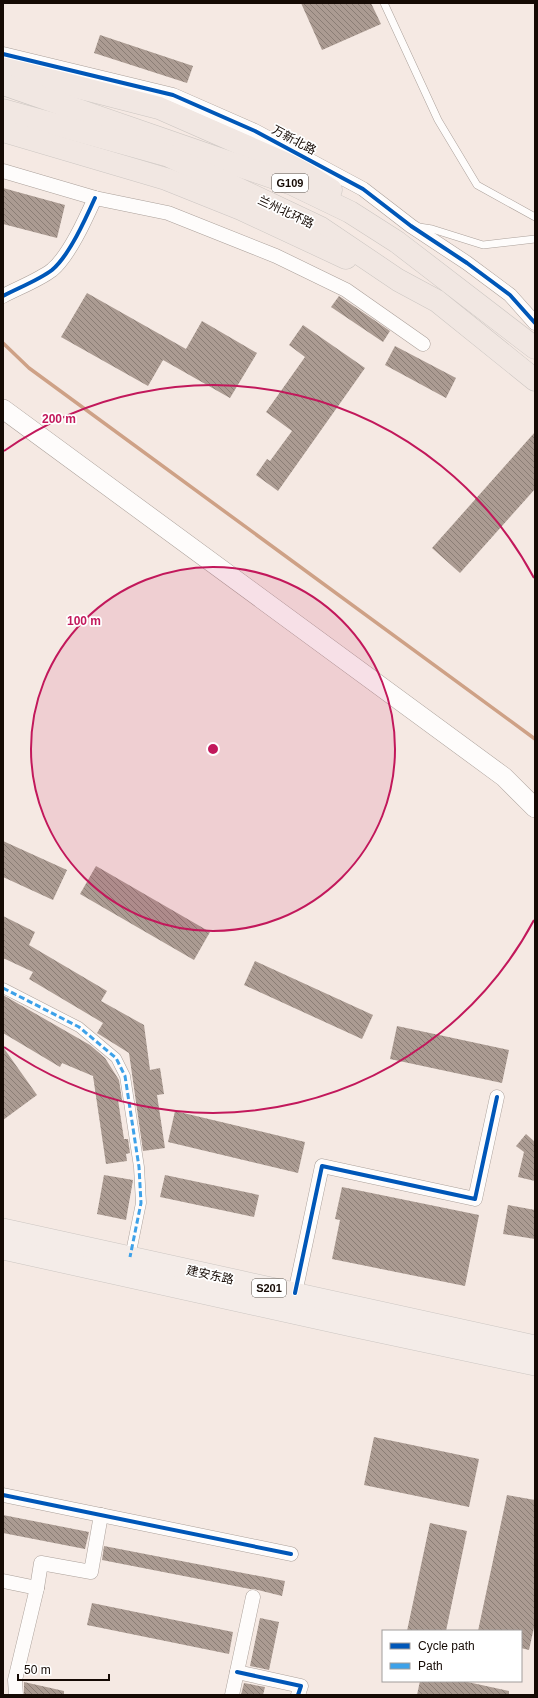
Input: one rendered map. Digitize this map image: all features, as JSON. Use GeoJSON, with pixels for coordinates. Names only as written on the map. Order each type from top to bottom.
{"type":"FeatureCollection","features":[{"type":"Feature","properties":{"kind":"highway","name":"G109"},"geometry":{"type":"LineString","coordinates":[[5,79],[292,184],[350,212],[404,234],[535,348]]}},
{"type":"Feature","properties":{"kind":"highway","name":"兰州北环路"},"geometry":{"type":"LineString","coordinates":[[3,110],[169,156],[321,228],[398,280],[437,300],[528,374]]}},
{"type":"Feature","properties":{"kind":"highway"},"geometry":{"type":"LineString","coordinates":[[3,131],[166,179],[241,209],[398,280]]}},
{"type":"Feature","properties":{"kind":"main road"},"geometry":{"type":"LineString","coordinates":[[3,409],[504,777],[535,808]]}},
{"type":"Feature","properties":{"kind":"main road","name":"建安东路"},"geometry":{"type":"LineString","coordinates":[[3,1229],[535,1346]]}},
{"type":"Feature","properties":{"kind":"main road","name":"建安东路"},"geometry":{"type":"LineString","coordinates":[[3,1249],[535,1365]]}},
{"type":"Feature","properties":{"kind":"street","name":"万新北路"},"geometry":{"type":"LineString","coordinates":[[3,54],[173,95],[255,131],[357,186],[404,234],[467,263],[510,295],[535,323]]}},
{"type":"Feature","properties":{"kind":"street"},"geometry":{"type":"LineString","coordinates":[[3,171],[95,198],[168,213],[276,256],[346,290],[424,344]]}},
{"type":"Feature","properties":{"kind":"street"},"geometry":{"type":"LineString","coordinates":[[3,296],[52,270],[84,223],[95,198]]}},
{"type":"Feature","properties":{"kind":"street"},"geometry":{"type":"LineString","coordinates":[[3,988],[79,1027],[116,1058],[125,1076],[139,1167],[141,1203],[130,1257]]}},
{"type":"Feature","properties":{"kind":"street"},"geometry":{"type":"LineString","coordinates":[[294,1293],[322,1166],[475,1199],[497,1097]]}},
{"type":"Feature","properties":{"kind":"street"},"geometry":{"type":"LineString","coordinates":[[3,1495],[291,1554]]}},
{"type":"Feature","properties":{"kind":"street"},"geometry":{"type":"LineString","coordinates":[[16,1695],[15,1680],[37,1588],[41,1562],[91,1572],[101,1515]]}},
{"type":"Feature","properties":{"kind":"street"},"geometry":{"type":"LineString","coordinates":[[3,1581],[37,1588]]}},
{"type":"Feature","properties":{"kind":"street"},"geometry":{"type":"LineString","coordinates":[[232,1695],[253,1597]]}},
{"type":"Feature","properties":{"kind":"street"},"geometry":{"type":"LineString","coordinates":[[237,1672],[301,1686],[298,1695]]}},
{"type":"Feature","properties":{"kind":"lane"},"geometry":{"type":"LineString","coordinates":[[384,3],[438,120],[476,185],[535,217]]}},
{"type":"Feature","properties":{"kind":"lane"},"geometry":{"type":"LineString","coordinates":[[404,234],[432,229],[483,245],[535,240]]}},
{"type":"Feature","properties":{"kind":"building"},"geometry":{"type":"Polygon","coordinates":[[[301,3],[371,3],[381,24],[322,50],[301,3]]]}},
{"type":"Feature","properties":{"kind":"building"},"geometry":{"type":"Polygon","coordinates":[[[100,35],[193,66],[187,83],[94,53],[100,35]]]}},
{"type":"Feature","properties":{"kind":"building"},"geometry":{"type":"Polygon","coordinates":[[[3,188],[65,205],[57,238],[3,224],[3,188]]]}},
{"type":"Feature","properties":{"kind":"building"},"geometry":{"type":"Polygon","coordinates":[[[87,293],[186,349],[202,321],[257,353],[230,398],[163,360],[148,386],[61,337],[87,293]]]}},
{"type":"Feature","properties":{"kind":"building"},"geometry":{"type":"Polygon","coordinates":[[[339,296],[390,331],[383,342],[331,307],[339,296]]]}},
{"type":"Feature","properties":{"kind":"building"},"geometry":{"type":"Polygon","coordinates":[[[303,325],[365,368],[278,491],[256,475],[267,459],[270,461],[292,431],[266,412],[305,357],[289,345],[303,325]]]}},
{"type":"Feature","properties":{"kind":"building"},"geometry":{"type":"Polygon","coordinates":[[[395,346],[456,378],[446,398],[385,365],[395,346]]]}},
{"type":"Feature","properties":{"kind":"building"},"geometry":{"type":"Polygon","coordinates":[[[535,432],[535,489],[460,573],[432,548],[535,432]]]}},
{"type":"Feature","properties":{"kind":"building"},"geometry":{"type":"Polygon","coordinates":[[[3,841],[67,870],[53,900],[3,877],[3,841]]]}},
{"type":"Feature","properties":{"kind":"building"},"geometry":{"type":"Polygon","coordinates":[[[96,866],[210,932],[194,960],[80,894],[96,866]]]}},
{"type":"Feature","properties":{"kind":"building"},"geometry":{"type":"Polygon","coordinates":[[[3,916],[35,932],[29,945],[107,991],[101,1001],[144,1025],[150,1070],[160,1068],[164,1094],[157,1095],[165,1148],[143,1151],[129,1053],[97,1033],[103,1023],[29,979],[33,972],[3,958],[3,916]]]}},
{"type":"Feature","properties":{"kind":"building"},"geometry":{"type":"Polygon","coordinates":[[[255,961],[373,1015],[362,1039],[244,985],[255,961]]]}},
{"type":"Feature","properties":{"kind":"building"},"geometry":{"type":"Polygon","coordinates":[[[3,995],[90,1045],[105,1058],[119,1080],[122,1100],[118,1100],[124,1139],[128,1139],[130,1153],[126,1154],[127,1161],[106,1164],[93,1076],[62,1063],[60,1067],[3,1033],[3,995]]]}},
{"type":"Feature","properties":{"kind":"building"},"geometry":{"type":"Polygon","coordinates":[[[397,1026],[509,1050],[502,1083],[390,1059],[397,1026]]]}},
{"type":"Feature","properties":{"kind":"building"},"geometry":{"type":"Polygon","coordinates":[[[3,1047],[37,1095],[3,1120],[3,1047]]]}},
{"type":"Feature","properties":{"kind":"building"},"geometry":{"type":"Polygon","coordinates":[[[175,1111],[305,1142],[298,1173],[168,1142],[175,1111]]]}},
{"type":"Feature","properties":{"kind":"building"},"geometry":{"type":"Polygon","coordinates":[[[526,1134],[535,1142],[535,1181],[518,1177],[524,1152],[516,1146],[526,1134]]]}},
{"type":"Feature","properties":{"kind":"building"},"geometry":{"type":"Polygon","coordinates":[[[104,1175],[133,1180],[126,1220],[97,1214],[104,1175]]]}},
{"type":"Feature","properties":{"kind":"building"},"geometry":{"type":"Polygon","coordinates":[[[165,1175],[259,1195],[254,1217],[160,1197],[165,1175]]]}},
{"type":"Feature","properties":{"kind":"building"},"geometry":{"type":"Polygon","coordinates":[[[342,1187],[479,1215],[465,1286],[332,1259],[340,1220],[335,1219],[342,1187]]]}},
{"type":"Feature","properties":{"kind":"building"},"geometry":{"type":"Polygon","coordinates":[[[508,1205],[535,1210],[535,1239],[503,1234],[508,1205]]]}},
{"type":"Feature","properties":{"kind":"building"},"geometry":{"type":"Polygon","coordinates":[[[374,1437],[479,1459],[469,1507],[364,1485],[374,1437]]]}},
{"type":"Feature","properties":{"kind":"building"},"geometry":{"type":"Polygon","coordinates":[[[507,1495],[535,1500],[535,1623],[529,1650],[522,1648],[522,1630],[478,1630],[507,1495]]]}},
{"type":"Feature","properties":{"kind":"building"},"geometry":{"type":"Polygon","coordinates":[[[3,1515],[89,1532],[85,1549],[3,1533],[3,1515]]]}},
{"type":"Feature","properties":{"kind":"building"},"geometry":{"type":"Polygon","coordinates":[[[430,1523],[467,1531],[446,1630],[407,1630],[430,1523]]]}},
{"type":"Feature","properties":{"kind":"building"},"geometry":{"type":"Polygon","coordinates":[[[104,1546],[285,1581],[282,1596],[254,1589],[102,1560],[104,1546]]]}},
{"type":"Feature","properties":{"kind":"building"},"geometry":{"type":"Polygon","coordinates":[[[92,1603],[233,1632],[229,1654],[87,1625],[92,1603]]]}},
{"type":"Feature","properties":{"kind":"building"},"geometry":{"type":"Polygon","coordinates":[[[260,1618],[279,1622],[269,1670],[250,1666],[260,1618]]]}},
{"type":"Feature","properties":{"kind":"building"},"geometry":{"type":"Polygon","coordinates":[[[24,1682],[64,1691],[64,1695],[24,1695],[24,1682]]]}},
{"type":"Feature","properties":{"kind":"building"},"geometry":{"type":"Polygon","coordinates":[[[420,1682],[468,1682],[509,1691],[509,1695],[417,1695],[420,1682]]]}},
{"type":"Feature","properties":{"kind":"building"},"geometry":{"type":"Polygon","coordinates":[[[244,1683],[265,1687],[263,1695],[241,1695],[244,1683]]]}},
{"type":"Feature","properties":{"kind":"waterway"},"geometry":{"type":"LineString","coordinates":[[3,343],[29,368],[535,739]]}},
{"type":"Feature","properties":{"kind":"marked path"},"geometry":{"type":"LineString","coordinates":[[3,988],[79,1027],[116,1058],[125,1076],[139,1167],[141,1203],[130,1257]]}},
{"type":"Feature","properties":{"kind":"cycle path"},"geometry":{"type":"LineString","coordinates":[[3,54],[173,95],[255,131],[363,189],[411,226],[467,263],[510,295],[535,323]]}},
{"type":"Feature","properties":{"kind":"cycle path"},"geometry":{"type":"LineString","coordinates":[[3,296],[41,277],[58,264],[71,246],[95,198]]}},
{"type":"Feature","properties":{"kind":"cycle path"},"geometry":{"type":"LineString","coordinates":[[295,1293],[322,1166],[475,1199],[497,1097]]}},
{"type":"Feature","properties":{"kind":"cycle path"},"geometry":{"type":"LineString","coordinates":[[3,1495],[291,1554]]}},
{"type":"Feature","properties":{"kind":"cycle path"},"geometry":{"type":"LineString","coordinates":[[237,1672],[301,1686],[298,1695]]}}]}
